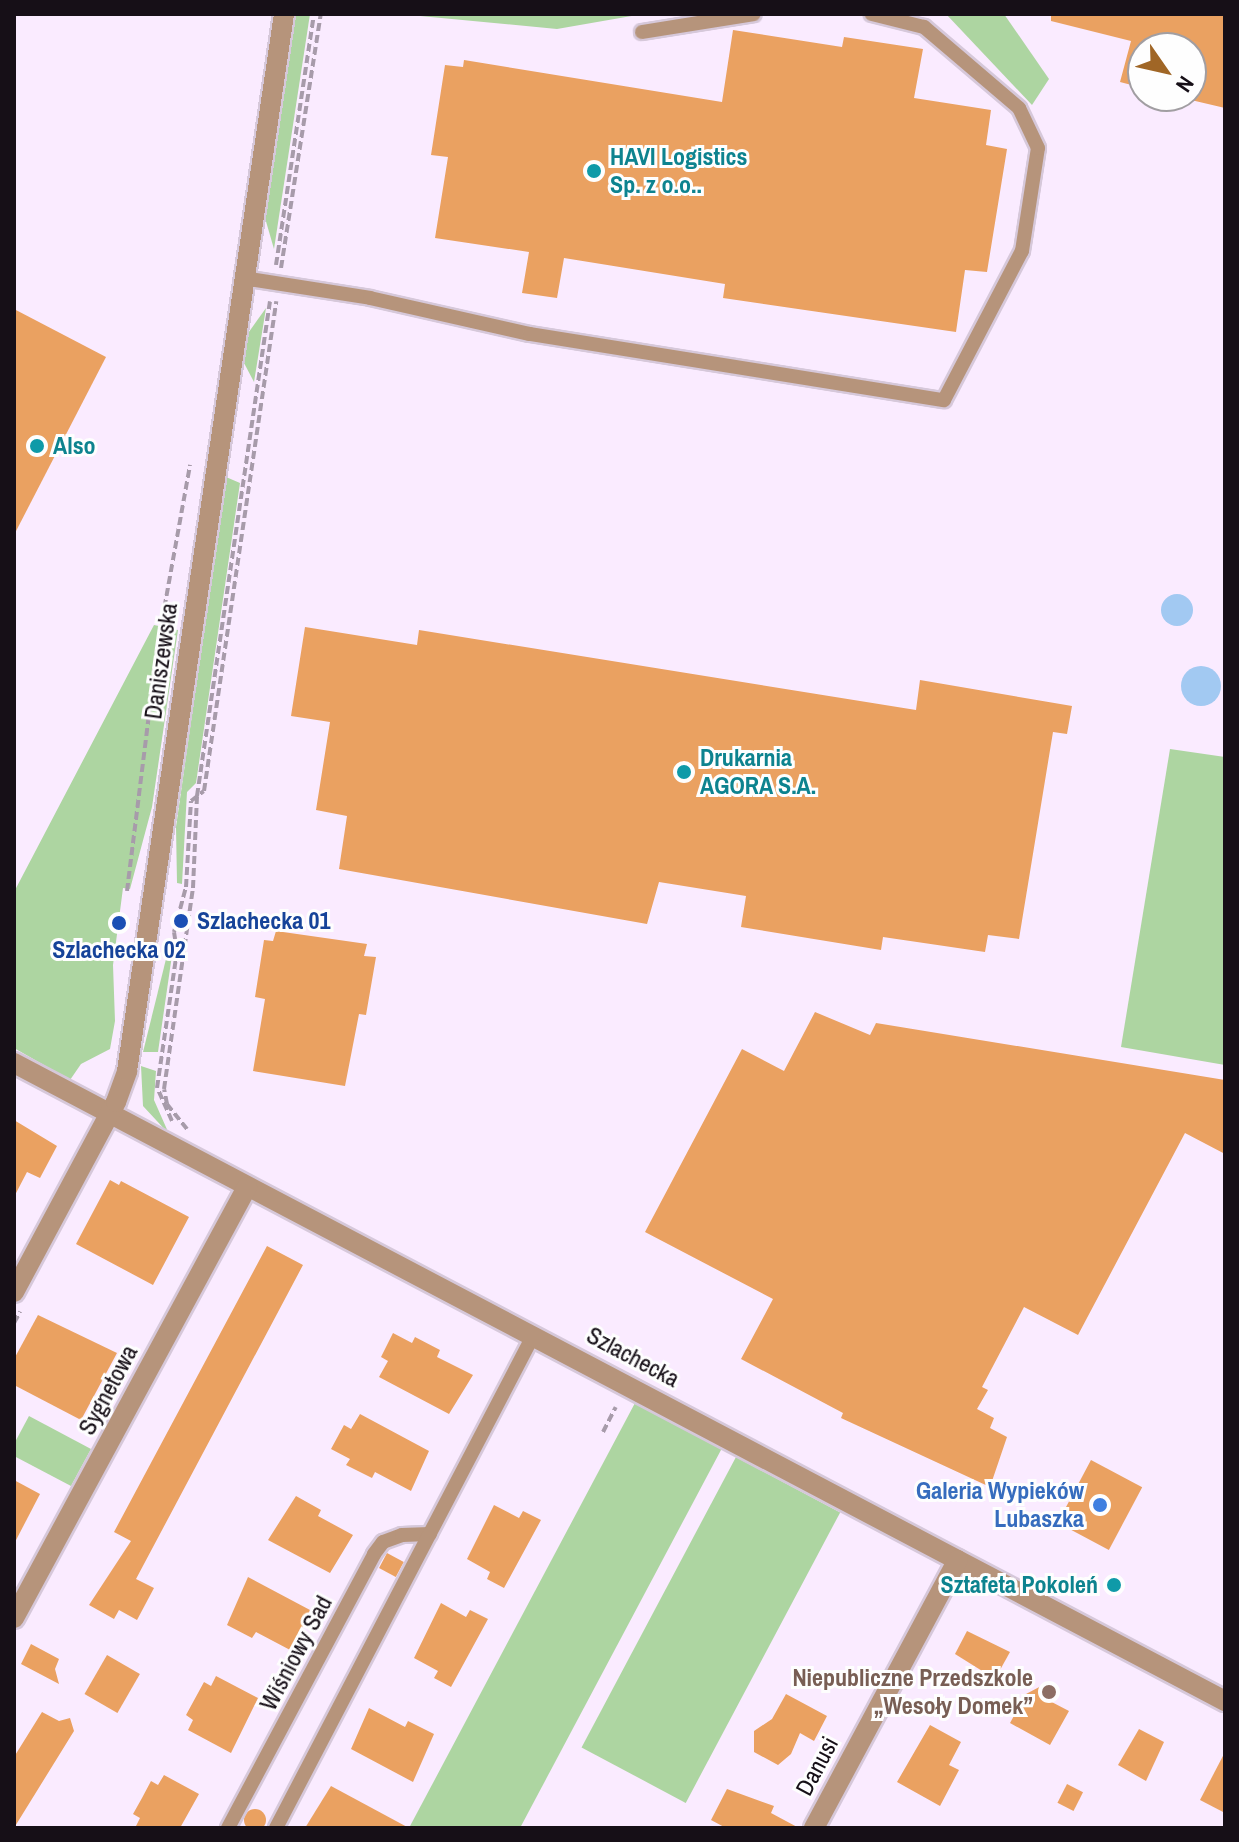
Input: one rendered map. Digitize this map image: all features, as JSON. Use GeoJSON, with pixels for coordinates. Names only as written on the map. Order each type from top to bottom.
{"type":"FeatureCollection","features":[{"type":"Feature","properties":{"kind":"street","name":"Daniszewska"},"geometry":{"type":"LineString","coordinates":[[14,1292],[109,1115],[129,1059],[284,14]]}},
{"type":"Feature","properties":{"kind":"street","name":"Szlachecka"},"geometry":{"type":"LineString","coordinates":[[14,1063],[534,1334],[1225,1701]]}},
{"type":"Feature","properties":{"kind":"street","name":"Sygnetowa"},"geometry":{"type":"LineString","coordinates":[[14,1618],[247,1187]]}},
{"type":"Feature","properties":{"kind":"street","name":"Danusi"},"geometry":{"type":"LineString","coordinates":[[814,1828],[958,1560]]}},
{"type":"Feature","properties":{"kind":"lane"},"geometry":{"type":"LineString","coordinates":[[642,32],[754,14]]}},
{"type":"Feature","properties":{"kind":"lane"},"geometry":{"type":"LineString","coordinates":[[243,278],[370,298],[530,334],[944,400],[1022,251],[1038,148],[1019,108],[924,27],[872,14]]}},
{"type":"Feature","properties":{"kind":"lane"},"geometry":{"type":"LineString","coordinates":[[276,1828],[534,1334]]}},
{"type":"Feature","properties":{"kind":"lane","name":"Wiśniowy Sad"},"geometry":{"type":"LineString","coordinates":[[228,1828],[374,1554],[392,1538],[430,1534]]}},
{"type":"Feature","properties":{"kind":"path"},"geometry":{"type":"LineString","coordinates":[[187,1140],[188,1131],[167,1104],[164,1089],[193,888],[197,796],[314,14]]}},
{"type":"Feature","properties":{"kind":"path"},"geometry":{"type":"LineString","coordinates":[[276,283],[321,14]]}},
{"type":"Feature","properties":{"kind":"path"},"geometry":{"type":"LineString","coordinates":[[127,891],[158,643],[190,465]]}},
{"type":"Feature","properties":{"kind":"path"},"geometry":{"type":"LineString","coordinates":[[176,1132],[157,1088],[177,951],[174,932],[186,887],[191,801],[197,796]]}},
{"type":"Feature","properties":{"kind":"path"},"geometry":{"type":"LineString","coordinates":[[603,1432],[616,1407]]}},
{"type":"Feature","properties":{"kind":"green space"},"geometry":{"type":"Polygon","coordinates":[[[296,14],[310,14],[274,249],[265,218],[296,14]]]}},
{"type":"Feature","properties":{"kind":"green space"},"geometry":{"type":"Polygon","coordinates":[[[399,14],[643,14],[557,29],[399,14]]]}},
{"type":"Feature","properties":{"kind":"green space"},"geometry":{"type":"Polygon","coordinates":[[[946,14],[1004,14],[1049,79],[1032,105],[946,14]]]}},
{"type":"Feature","properties":{"kind":"green space"},"geometry":{"type":"Polygon","coordinates":[[[266,308],[254,382],[244,363],[246,336],[266,308]]]}},
{"type":"Feature","properties":{"kind":"green space"},"geometry":{"type":"Polygon","coordinates":[[[226,477],[240,483],[196,783],[187,792],[182,884],[177,883],[176,827],[226,477]]]}},
{"type":"Feature","properties":{"kind":"green space"},"geometry":{"type":"Polygon","coordinates":[[[154,625],[178,630],[152,807],[130,889],[123,888],[113,965],[115,1021],[110,1049],[81,1064],[70,1080],[14,1048],[14,892],[154,625]]]}},
{"type":"Feature","properties":{"kind":"green space"},"geometry":{"type":"Polygon","coordinates":[[[1170,749],[1225,757],[1225,1065],[1121,1047],[1170,749]]]}},
{"type":"Feature","properties":{"kind":"green space"},"geometry":{"type":"Polygon","coordinates":[[[167,955],[172,955],[158,1052],[143,1052],[167,955]]]}},
{"type":"Feature","properties":{"kind":"green space"},"geometry":{"type":"Polygon","coordinates":[[[141,1066],[156,1071],[154,1100],[169,1134],[143,1106],[141,1066]]]}},
{"type":"Feature","properties":{"kind":"green space"},"geometry":{"type":"Polygon","coordinates":[[[635,1403],[722,1449],[520,1828],[409,1828],[635,1403]]]}},
{"type":"Feature","properties":{"kind":"green space"},"geometry":{"type":"Polygon","coordinates":[[[29,1416],[91,1449],[71,1486],[14,1456],[14,1444],[29,1416]]]}},
{"type":"Feature","properties":{"kind":"green space"},"geometry":{"type":"Polygon","coordinates":[[[736,1457],[840,1512],[686,1803],[582,1747],[736,1457]]]}},
{"type":"Feature","properties":{"kind":"water"},"geometry":{"type":"Polygon","coordinates":[[[1177,594],[1189,598],[1193,610],[1189,622],[1177,626],[1165,622],[1161,610],[1165,598],[1177,594]]]}},
{"type":"Feature","properties":{"kind":"water"},"geometry":{"type":"Polygon","coordinates":[[[1201,666],[1215,672],[1221,686],[1215,700],[1201,706],[1187,700],[1181,686],[1187,672],[1201,666]]]}},
{"type":"Feature","properties":{"kind":"building"},"geometry":{"type":"Polygon","coordinates":[[[1051,14],[1225,14],[1225,108],[1207,104],[1207,32],[1127,32],[1127,40],[1051,21],[1051,14]]]}},
{"type":"Feature","properties":{"kind":"building"},"geometry":{"type":"Polygon","coordinates":[[[733,30],[842,47],[844,37],[923,49],[914,98],[991,110],[986,145],[1007,149],[987,272],[965,270],[956,332],[723,298],[725,284],[564,258],[557,298],[522,293],[529,252],[435,238],[448,157],[431,155],[445,65],[463,67],[464,60],[722,102],[733,30]]]}},
{"type":"Feature","properties":{"kind":"building"},"geometry":{"type":"Polygon","coordinates":[[[1127,56],[1127,84],[1120,82],[1127,56]]]}},
{"type":"Feature","properties":{"kind":"building","name":"Also"},"geometry":{"type":"Polygon","coordinates":[[[14,309],[106,357],[14,535],[14,309]]]}},
{"type":"Feature","properties":{"kind":"building","name":"Drukarnia AGORA S.A."},"geometry":{"type":"Polygon","coordinates":[[[305,627],[417,645],[419,630],[916,710],[920,680],[1072,706],[1067,734],[1053,732],[1019,939],[988,935],[985,952],[883,937],[881,950],[741,927],[746,896],[659,882],[647,924],[339,869],[347,816],[316,810],[330,722],[291,716],[305,627]]]}},
{"type":"Feature","properties":{"kind":"building"},"geometry":{"type":"Polygon","coordinates":[[[276,931],[367,944],[364,956],[376,957],[366,1015],[359,1014],[345,1086],[253,1071],[265,999],[255,997],[264,940],[273,941],[276,931]]]}},
{"type":"Feature","properties":{"kind":"building"},"geometry":{"type":"Polygon","coordinates":[[[815,1012],[870,1035],[876,1023],[1225,1080],[1225,1154],[1185,1133],[1078,1335],[1024,1307],[982,1387],[988,1390],[977,1409],[994,1418],[990,1428],[1007,1437],[990,1487],[841,1418],[843,1413],[741,1359],[773,1299],[645,1232],[742,1049],[784,1071],[815,1012]]]}},
{"type":"Feature","properties":{"kind":"building"},"geometry":{"type":"Polygon","coordinates":[[[14,1120],[57,1146],[40,1178],[27,1172],[14,1197],[14,1120]]]}},
{"type":"Feature","properties":{"kind":"building"},"geometry":{"type":"Polygon","coordinates":[[[110,1180],[119,1185],[121,1181],[189,1217],[153,1285],[76,1244],[110,1180]]]}},
{"type":"Feature","properties":{"kind":"building"},"geometry":{"type":"Polygon","coordinates":[[[267,1246],[303,1265],[136,1579],[154,1588],[137,1620],[119,1610],[114,1619],[89,1605],[131,1541],[114,1532],[267,1246]]]}},
{"type":"Feature","properties":{"kind":"building"},"geometry":{"type":"Polygon","coordinates":[[[38,1315],[117,1353],[81,1420],[14,1385],[14,1359],[38,1315]]]}},
{"type":"Feature","properties":{"kind":"building"},"geometry":{"type":"Polygon","coordinates":[[[393,1333],[412,1343],[415,1337],[440,1350],[437,1357],[473,1375],[449,1414],[379,1377],[388,1361],[381,1357],[393,1333]]]}},
{"type":"Feature","properties":{"kind":"building"},"geometry":{"type":"Polygon","coordinates":[[[360,1414],[429,1451],[411,1491],[375,1472],[372,1478],[346,1465],[350,1459],[331,1449],[344,1425],[351,1429],[360,1414]]]}},
{"type":"Feature","properties":{"kind":"building"},"geometry":{"type":"Polygon","coordinates":[[[1091,1460],[1142,1487],[1109,1550],[1058,1523],[1091,1460]]]}},
{"type":"Feature","properties":{"kind":"building"},"geometry":{"type":"Polygon","coordinates":[[[14,1480],[40,1494],[14,1544],[14,1480]]]}},
{"type":"Feature","properties":{"kind":"building"},"geometry":{"type":"Polygon","coordinates":[[[296,1496],[321,1510],[318,1516],[353,1535],[330,1573],[268,1540],[296,1496]]]}},
{"type":"Feature","properties":{"kind":"building"},"geometry":{"type":"Polygon","coordinates":[[[494,1505],[519,1518],[523,1511],[541,1520],[504,1588],[487,1579],[490,1572],[467,1559],[494,1505]]]}},
{"type":"Feature","properties":{"kind":"building"},"geometry":{"type":"Polygon","coordinates":[[[387,1553],[404,1562],[396,1577],[379,1568],[387,1553]]]}},
{"type":"Feature","properties":{"kind":"building"},"geometry":{"type":"Polygon","coordinates":[[[248,1577],[310,1610],[292,1651],[256,1632],[252,1638],[227,1625],[248,1577]]]}},
{"type":"Feature","properties":{"kind":"building"},"geometry":{"type":"Polygon","coordinates":[[[441,1603],[466,1617],[470,1610],[488,1619],[451,1687],[434,1678],[438,1671],[414,1658],[441,1603]]]}},
{"type":"Feature","properties":{"kind":"building"},"geometry":{"type":"Polygon","coordinates":[[[967,1631],[1010,1652],[995,1679],[955,1654],[967,1631]]]}},
{"type":"Feature","properties":{"kind":"building"},"geometry":{"type":"Polygon","coordinates":[[[31,1644],[59,1659],[55,1669],[59,1684],[21,1664],[31,1644]]]}},
{"type":"Feature","properties":{"kind":"building"},"geometry":{"type":"Polygon","coordinates":[[[107,1655],[140,1674],[117,1713],[84,1694],[107,1655]]]}},
{"type":"Feature","properties":{"kind":"building"},"geometry":{"type":"Polygon","coordinates":[[[216,1676],[258,1698],[231,1753],[188,1730],[193,1720],[186,1715],[204,1682],[211,1686],[216,1676]]]}},
{"type":"Feature","properties":{"kind":"building"},"geometry":{"type":"Polygon","coordinates":[[[1045,1684],[1044,1698],[1069,1711],[1050,1745],[1010,1723],[1026,1694],[1045,1684]]]}},
{"type":"Feature","properties":{"kind":"building"},"geometry":{"type":"Polygon","coordinates":[[[786,1694],[827,1716],[814,1741],[800,1733],[791,1754],[778,1765],[754,1752],[754,1731],[772,1719],[786,1694]]]}},
{"type":"Feature","properties":{"kind":"building"},"geometry":{"type":"Polygon","coordinates":[[[369,1708],[405,1727],[408,1721],[434,1734],[413,1782],[351,1749],[369,1708]]]}},
{"type":"Feature","properties":{"kind":"building"},"geometry":{"type":"Polygon","coordinates":[[[42,1712],[59,1721],[70,1718],[74,1731],[14,1828],[14,1757],[42,1712]]]}},
{"type":"Feature","properties":{"kind":"building"},"geometry":{"type":"Polygon","coordinates":[[[930,1725],[961,1742],[949,1765],[959,1770],[940,1806],[897,1782],[930,1725]]]}},
{"type":"Feature","properties":{"kind":"building"},"geometry":{"type":"Polygon","coordinates":[[[1139,1729],[1164,1742],[1146,1781],[1118,1765],[1139,1729]]]}},
{"type":"Feature","properties":{"kind":"building"},"geometry":{"type":"Polygon","coordinates":[[[1225,1752],[1225,1813],[1200,1800],[1225,1752]]]}},
{"type":"Feature","properties":{"kind":"building"},"geometry":{"type":"Polygon","coordinates":[[[164,1775],[199,1794],[180,1828],[135,1828],[140,1818],[133,1814],[151,1781],[158,1785],[164,1775]]]}},
{"type":"Feature","properties":{"kind":"building"},"geometry":{"type":"Polygon","coordinates":[[[1067,1784],[1083,1792],[1074,1811],[1057,1803],[1067,1784]]]}},
{"type":"Feature","properties":{"kind":"building"},"geometry":{"type":"Polygon","coordinates":[[[331,1786],[409,1828],[305,1828],[331,1786]]]}},
{"type":"Feature","properties":{"kind":"building"},"geometry":{"type":"Polygon","coordinates":[[[727,1789],[774,1806],[771,1813],[799,1828],[726,1828],[711,1820],[727,1789]]]}},
{"type":"Feature","properties":{"kind":"building"},"geometry":{"type":"Polygon","coordinates":[[[255,1809],[263,1812],[266,1820],[263,1828],[255,1831],[247,1828],[244,1820],[247,1812],[255,1809]]]}},
{"type":"Feature","properties":{"kind":"place","name":"HAVI Logistics Sp. z o.o.."},"geometry":{"type":"Point","coordinates":[594,171]}},
{"type":"Feature","properties":{"kind":"place","name":"Also"},"geometry":{"type":"Point","coordinates":[37,446]}},
{"type":"Feature","properties":{"kind":"place","name":"Drukarnia AGORA S.A."},"geometry":{"type":"Point","coordinates":[684,772]}},
{"type":"Feature","properties":{"kind":"place","name":"Szlachecka 01"},"geometry":{"type":"Point","coordinates":[181,921]}},
{"type":"Feature","properties":{"kind":"place","name":"Szlachecka 02"},"geometry":{"type":"Point","coordinates":[119,923]}},
{"type":"Feature","properties":{"kind":"place","name":"Galeria Wypieków Lubaszka"},"geometry":{"type":"Point","coordinates":[1100,1505]}},
{"type":"Feature","properties":{"kind":"place","name":"Sztafeta Pokoleń"},"geometry":{"type":"Point","coordinates":[1114,1585]}},
{"type":"Feature","properties":{"kind":"place","name":"Niepubliczne Przedszkole „Wesoły Domek”"},"geometry":{"type":"Point","coordinates":[1049,1692]}}]}
